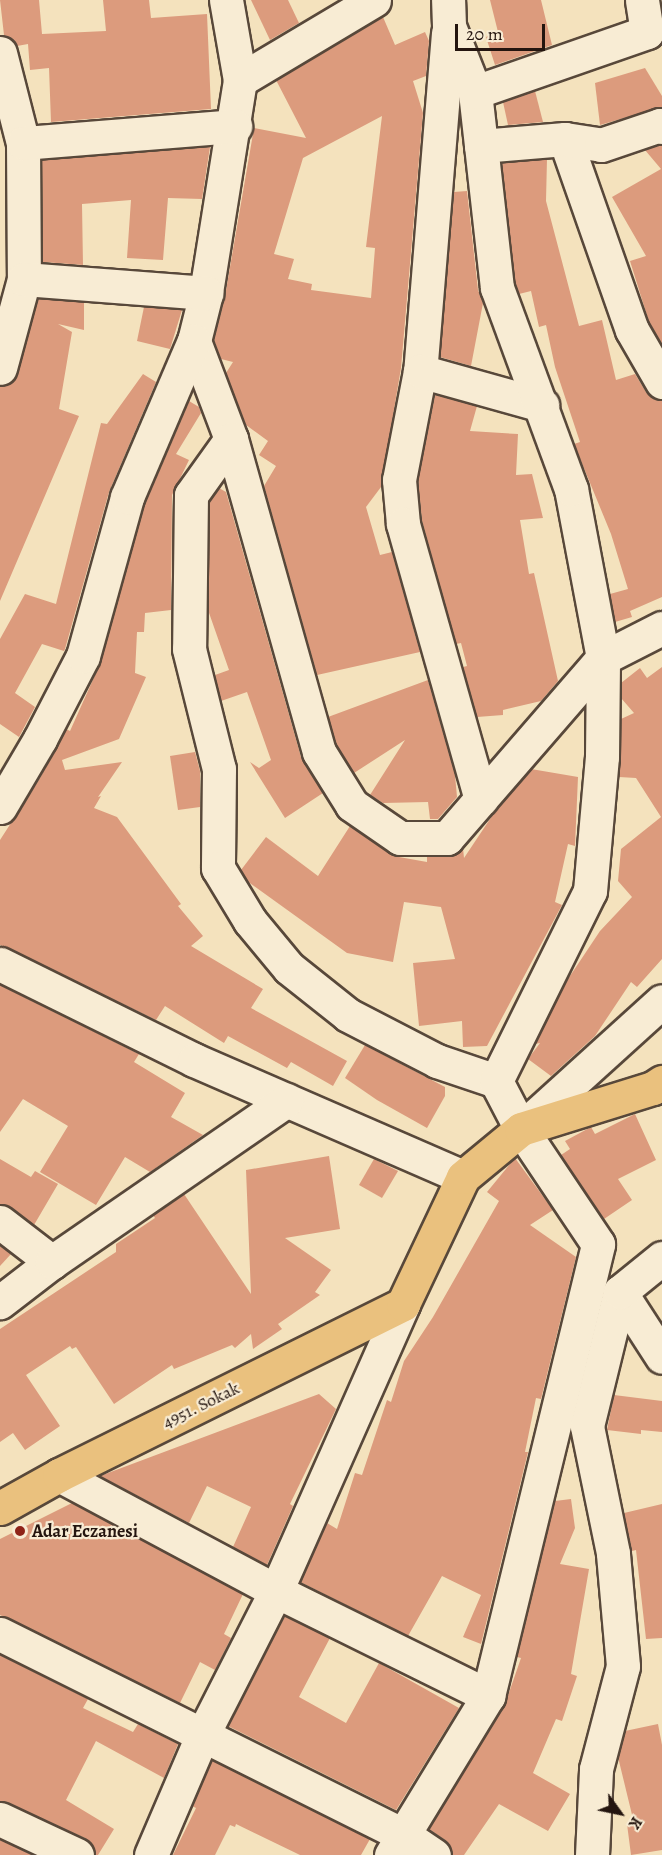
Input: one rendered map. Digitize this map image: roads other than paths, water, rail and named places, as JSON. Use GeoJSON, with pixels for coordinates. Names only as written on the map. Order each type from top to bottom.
{"type":"FeatureCollection","features":[{"type":"Feature","properties":{"kind":"main road"},"geometry":{"type":"LineString","coordinates":[[403,1304],[463,1177],[521,1129],[659,1091]]}},
{"type":"Feature","properties":{"kind":"main road","name":"4951. Sokak"},"geometry":{"type":"LineString","coordinates":[[0,1508],[59,1475],[403,1304]]}},
{"type":"Feature","properties":{"kind":"street"},"geometry":{"type":"LineString","coordinates":[[0,807],[40,739],[83,656],[127,497],[194,341],[206,293],[235,126],[240,80],[226,0]]}},
{"type":"Feature","properties":{"kind":"street"},"geometry":{"type":"LineString","coordinates":[[240,80],[374,0]]}},
{"type":"Feature","properties":{"kind":"street"},"geometry":{"type":"LineString","coordinates":[[474,92],[647,32],[642,0]]}},
{"type":"Feature","properties":{"kind":"street"},"geometry":{"type":"LineString","coordinates":[[449,13],[474,92],[497,288],[572,489],[603,658],[602,757],[590,891],[496,1082]]}},
{"type":"Feature","properties":{"kind":"street"},"geometry":{"type":"LineString","coordinates":[[449,13],[420,371],[399,480],[403,524],[481,799]]}},
{"type":"Feature","properties":{"kind":"street"},"geometry":{"type":"LineString","coordinates":[[0,53],[23,143],[24,279],[0,368]]}},
{"type":"Feature","properties":{"kind":"street"},"geometry":{"type":"LineString","coordinates":[[481,146],[565,139],[601,145],[660,125],[662,127]]}},
{"type":"Feature","properties":{"kind":"street"},"geometry":{"type":"LineString","coordinates":[[23,143],[235,126]]}},
{"type":"Feature","properties":{"kind":"street"},"geometry":{"type":"LineString","coordinates":[[565,139],[632,330],[662,382]]}},
{"type":"Feature","properties":{"kind":"street"},"geometry":{"type":"LineString","coordinates":[[24,279],[206,293]]}},
{"type":"Feature","properties":{"kind":"street"},"geometry":{"type":"LineString","coordinates":[[194,341],[231,439],[319,752],[352,804],[400,838],[447,838],[603,658],[662,628]]}},
{"type":"Feature","properties":{"kind":"street"},"geometry":{"type":"LineString","coordinates":[[420,371],[542,405]]}},
{"type":"Feature","properties":{"kind":"street"},"geometry":{"type":"LineString","coordinates":[[231,439],[191,495],[189,649],[219,769],[218,868],[250,921],[289,968],[348,1015],[437,1060],[496,1082],[521,1129],[598,1244],[488,1696],[398,1845]]}},
{"type":"Feature","properties":{"kind":"street"},"geometry":{"type":"LineString","coordinates":[[0,964],[194,1060],[463,1177]]}},
{"type":"Feature","properties":{"kind":"street"},"geometry":{"type":"LineString","coordinates":[[521,1129],[662,1001]]}},
{"type":"Feature","properties":{"kind":"street"},"geometry":{"type":"LineString","coordinates":[[0,1302],[52,1262],[286,1100]]}},
{"type":"Feature","properties":{"kind":"street"},"geometry":{"type":"LineString","coordinates":[[0,1222],[52,1262]]}},
{"type":"Feature","properties":{"kind":"street"},"geometry":{"type":"LineString","coordinates":[[592,1855],[596,1768],[623,1666],[614,1553],[587,1426],[620,1292],[662,1258]]}},
{"type":"Feature","properties":{"kind":"street"},"geometry":{"type":"LineString","coordinates":[[620,1292],[662,1357]]}},
{"type":"Feature","properties":{"kind":"street"},"geometry":{"type":"LineString","coordinates":[[151,1855],[202,1736],[276,1591],[403,1304]]}},
{"type":"Feature","properties":{"kind":"street"},"geometry":{"type":"LineString","coordinates":[[59,1475],[276,1591],[488,1696]]}},
{"type":"Feature","properties":{"kind":"street"},"geometry":{"type":"LineString","coordinates":[[0,1634],[202,1736],[398,1845],[434,1855]]}},
{"type":"Feature","properties":{"kind":"street"},"geometry":{"type":"LineString","coordinates":[[0,1819],[77,1855]]}},
{"type":"Feature","properties":{"kind":"place","name":"Adar Eczanesi"},"geometry":{"type":"Point","coordinates":[20,1531]}}]}
